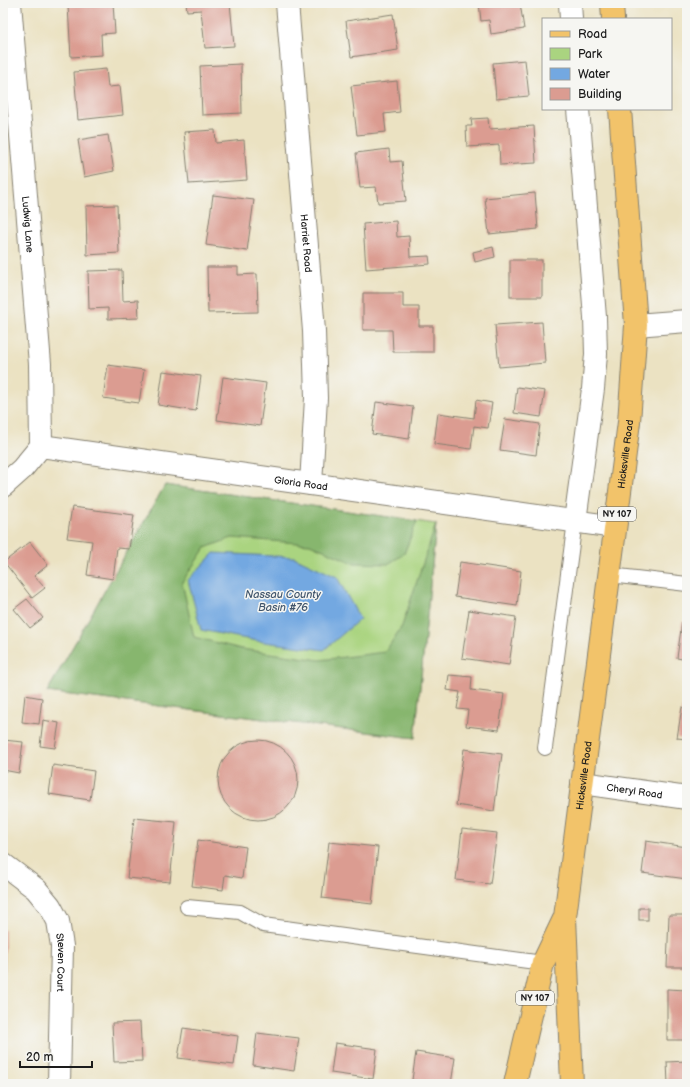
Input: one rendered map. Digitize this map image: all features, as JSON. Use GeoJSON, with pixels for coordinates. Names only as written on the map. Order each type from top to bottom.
{"type":"FeatureCollection","features":[{"type":"Feature","properties":{"kind":"main road"},"geometry":{"type":"LineString","coordinates":[[612,3],[613,18]]}},
{"type":"Feature","properties":{"kind":"main road","name":"Hicksville Road"},"geometry":{"type":"LineString","coordinates":[[572,1084],[565,916],[629,422],[636,325],[620,110]]}},
{"type":"Feature","properties":{"kind":"main road","name":"Hicksville Road"},"geometry":{"type":"LineString","coordinates":[[515,1084],[543,963],[565,916]]}},
{"type":"Feature","properties":{"kind":"street","name":"Ludwig Lane"},"geometry":{"type":"LineString","coordinates":[[10,3],[40,364],[41,446]]}},
{"type":"Feature","properties":{"kind":"street","name":"Harriet Road"},"geometry":{"type":"LineString","coordinates":[[287,3],[314,331],[316,398],[311,484]]}},
{"type":"Feature","properties":{"kind":"street"},"geometry":{"type":"LineString","coordinates":[[570,3],[571,18]]}},
{"type":"Feature","properties":{"kind":"street"},"geometry":{"type":"LineString","coordinates":[[575,521],[593,389],[596,354],[595,317],[578,110]]}},
{"type":"Feature","properties":{"kind":"street"},"geometry":{"type":"LineString","coordinates":[[636,325],[687,321]]}},
{"type":"Feature","properties":{"kind":"street","name":"Gloria Road"},"geometry":{"type":"LineString","coordinates":[[41,446],[615,527]]}},
{"type":"Feature","properties":{"kind":"street"},"geometry":{"type":"LineString","coordinates":[[3,486],[22,469],[41,446]]}},
{"type":"Feature","properties":{"kind":"street","name":"Cheryl Road"},"geometry":{"type":"LineString","coordinates":[[582,783],[687,798]]}},
{"type":"Feature","properties":{"kind":"street","name":"Steven Court"},"geometry":{"type":"LineString","coordinates":[[3,864],[36,889],[50,906],[58,921],[62,946],[59,1084]]}},
{"type":"Feature","properties":{"kind":"lane"},"geometry":{"type":"LineString","coordinates":[[544,748],[575,521]]}},
{"type":"Feature","properties":{"kind":"lane"},"geometry":{"type":"LineString","coordinates":[[610,575],[687,584]]}},
{"type":"Feature","properties":{"kind":"lane"},"geometry":{"type":"LineString","coordinates":[[187,906],[240,912],[263,925],[543,963]]}},
{"type":"Feature","properties":{"kind":"green space"},"geometry":{"type":"Polygon","coordinates":[[[165,485],[436,524],[415,738],[47,692],[165,485]]]}},
{"type":"Feature","properties":{"kind":"green space"},"geometry":{"type":"Polygon","coordinates":[[[165,485],[417,521],[404,554],[388,564],[353,563],[310,544],[232,538],[205,548],[182,582],[194,637],[241,649],[320,660],[385,652],[402,626],[436,524],[415,738],[47,692],[165,485]]]}},
{"type":"Feature","properties":{"kind":"water","name":"Nassau County Basin #76"},"geometry":{"type":"Polygon","coordinates":[[[214,553],[294,557],[337,577],[360,619],[324,650],[257,641],[201,630],[188,580],[214,553]]]}},
{"type":"Feature","properties":{"kind":"building"},"geometry":{"type":"Polygon","coordinates":[[[113,3],[115,33],[101,34],[102,55],[71,57],[68,6],[113,3]]]}},
{"type":"Feature","properties":{"kind":"building"},"geometry":{"type":"Polygon","coordinates":[[[186,3],[230,3],[234,46],[205,48],[201,10],[187,11],[186,3]]]}},
{"type":"Feature","properties":{"kind":"building"},"geometry":{"type":"Polygon","coordinates":[[[479,3],[520,3],[524,29],[491,34],[489,20],[481,21],[479,3]]]}},
{"type":"Feature","properties":{"kind":"building"},"geometry":{"type":"Polygon","coordinates":[[[393,14],[398,50],[351,57],[346,21],[393,14]]]}},
{"type":"Feature","properties":{"kind":"building"},"geometry":{"type":"Polygon","coordinates":[[[525,60],[529,96],[496,99],[493,63],[525,60]]]}},
{"type":"Feature","properties":{"kind":"building"},"geometry":{"type":"Polygon","coordinates":[[[241,64],[242,113],[202,115],[200,66],[241,64]]]}},
{"type":"Feature","properties":{"kind":"building"},"geometry":{"type":"Polygon","coordinates":[[[106,69],[108,87],[120,86],[123,115],[78,120],[74,72],[106,69]]]}},
{"type":"Feature","properties":{"kind":"building"},"geometry":{"type":"Polygon","coordinates":[[[397,81],[400,112],[384,114],[386,132],[357,135],[351,86],[397,81]]]}},
{"type":"Feature","properties":{"kind":"building"},"geometry":{"type":"Polygon","coordinates":[[[488,118],[489,129],[534,126],[536,163],[500,165],[499,145],[467,147],[466,126],[472,126],[471,119],[488,118]]]}},
{"type":"Feature","properties":{"kind":"building"},"geometry":{"type":"Polygon","coordinates":[[[215,130],[216,143],[244,140],[247,180],[189,184],[184,132],[215,130]]]}},
{"type":"Feature","properties":{"kind":"building"},"geometry":{"type":"Polygon","coordinates":[[[108,135],[114,171],[84,177],[78,140],[108,135]]]}},
{"type":"Feature","properties":{"kind":"building"},"geometry":{"type":"Polygon","coordinates":[[[389,149],[390,162],[402,161],[406,201],[378,203],[376,187],[360,188],[356,153],[389,149]]]}},
{"type":"Feature","properties":{"kind":"building"},"geometry":{"type":"Polygon","coordinates":[[[535,193],[538,229],[489,234],[485,198],[535,193]]]}},
{"type":"Feature","properties":{"kind":"building"},"geometry":{"type":"Polygon","coordinates":[[[213,195],[254,200],[247,251],[206,245],[213,195]]]}},
{"type":"Feature","properties":{"kind":"building"},"geometry":{"type":"Polygon","coordinates":[[[117,205],[119,253],[87,255],[86,206],[117,205]]]}},
{"type":"Feature","properties":{"kind":"building"},"geometry":{"type":"Polygon","coordinates":[[[396,221],[397,237],[409,236],[410,257],[429,256],[430,264],[366,269],[363,224],[396,221]]]}},
{"type":"Feature","properties":{"kind":"building"},"geometry":{"type":"Polygon","coordinates":[[[493,247],[495,257],[475,262],[473,252],[493,247]]]}},
{"type":"Feature","properties":{"kind":"building"},"geometry":{"type":"Polygon","coordinates":[[[510,260],[542,260],[542,297],[510,297],[510,260]]]}},
{"type":"Feature","properties":{"kind":"building"},"geometry":{"type":"Polygon","coordinates":[[[207,267],[238,267],[238,275],[257,274],[258,312],[208,313],[207,267]]]}},
{"type":"Feature","properties":{"kind":"building"},"geometry":{"type":"Polygon","coordinates":[[[122,270],[123,301],[138,300],[139,318],[108,319],[108,308],[89,309],[88,271],[122,270]]]}},
{"type":"Feature","properties":{"kind":"building"},"geometry":{"type":"Polygon","coordinates":[[[363,293],[403,293],[403,307],[419,307],[419,326],[433,326],[433,352],[393,352],[392,330],[363,330],[363,293]]]}},
{"type":"Feature","properties":{"kind":"building"},"geometry":{"type":"Polygon","coordinates":[[[542,322],[545,363],[499,367],[495,325],[542,322]]]}},
{"type":"Feature","properties":{"kind":"building"},"geometry":{"type":"Polygon","coordinates":[[[108,365],[144,370],[139,403],[103,398],[108,365]]]}},
{"type":"Feature","properties":{"kind":"building"},"geometry":{"type":"Polygon","coordinates":[[[163,371],[201,376],[196,411],[158,405],[163,371]]]}},
{"type":"Feature","properties":{"kind":"building"},"geometry":{"type":"Polygon","coordinates":[[[223,377],[266,383],[260,426],[217,420],[223,377]]]}},
{"type":"Feature","properties":{"kind":"building"},"geometry":{"type":"Polygon","coordinates":[[[517,387],[545,391],[541,417],[514,413],[517,387]]]}},
{"type":"Feature","properties":{"kind":"building"},"geometry":{"type":"Polygon","coordinates":[[[476,400],[492,403],[488,428],[474,426],[471,449],[434,444],[438,413],[474,418],[476,400]]]}},
{"type":"Feature","properties":{"kind":"building"},"geometry":{"type":"Polygon","coordinates":[[[376,402],[413,407],[409,439],[372,434],[376,402]]]}},
{"type":"Feature","properties":{"kind":"building"},"geometry":{"type":"Polygon","coordinates":[[[505,419],[540,424],[536,455],[500,450],[505,419]]]}},
{"type":"Feature","properties":{"kind":"building"},"geometry":{"type":"Polygon","coordinates":[[[72,507],[134,515],[129,549],[117,548],[113,579],[87,575],[92,541],[67,538],[72,507]]]}},
{"type":"Feature","properties":{"kind":"building"},"geometry":{"type":"Polygon","coordinates":[[[30,542],[48,565],[34,576],[45,588],[32,598],[4,562],[30,542]]]}},
{"type":"Feature","properties":{"kind":"building"},"geometry":{"type":"Polygon","coordinates":[[[460,562],[521,571],[517,606],[455,597],[460,562]]]}},
{"type":"Feature","properties":{"kind":"building"},"geometry":{"type":"Polygon","coordinates":[[[27,599],[43,618],[30,628],[14,609],[27,599]]]}},
{"type":"Feature","properties":{"kind":"building"},"geometry":{"type":"Polygon","coordinates":[[[469,610],[516,617],[509,665],[462,658],[469,610]]]}},
{"type":"Feature","properties":{"kind":"building"},"geometry":{"type":"Polygon","coordinates":[[[682,622],[687,622],[687,660],[677,658],[682,622]]]}},
{"type":"Feature","properties":{"kind":"building"},"geometry":{"type":"Polygon","coordinates":[[[449,675],[472,677],[471,690],[504,694],[499,730],[466,726],[468,710],[457,709],[460,692],[447,690],[449,675]]]}},
{"type":"Feature","properties":{"kind":"building"},"geometry":{"type":"Polygon","coordinates":[[[25,695],[42,698],[39,724],[22,722],[25,695]]]}},
{"type":"Feature","properties":{"kind":"building"},"geometry":{"type":"Polygon","coordinates":[[[682,707],[687,708],[687,739],[677,738],[682,707]]]}},
{"type":"Feature","properties":{"kind":"building"},"geometry":{"type":"Polygon","coordinates":[[[43,720],[59,723],[55,748],[40,746],[43,720]]]}},
{"type":"Feature","properties":{"kind":"building"},"geometry":{"type":"Polygon","coordinates":[[[3,740],[23,742],[19,773],[3,770],[3,740]]]}},
{"type":"Feature","properties":{"kind":"building"},"geometry":{"type":"Polygon","coordinates":[[[258,740],[273,743],[286,752],[295,765],[298,780],[295,795],[286,808],[273,817],[258,820],[243,817],[230,808],[221,795],[218,780],[221,765],[230,752],[243,743],[258,740]]]}},
{"type":"Feature","properties":{"kind":"building"},"geometry":{"type":"Polygon","coordinates":[[[464,749],[502,754],[494,811],[456,805],[464,749]]]}},
{"type":"Feature","properties":{"kind":"building"},"geometry":{"type":"Polygon","coordinates":[[[53,765],[94,771],[90,800],[49,794],[53,765]]]}},
{"type":"Feature","properties":{"kind":"building"},"geometry":{"type":"Polygon","coordinates":[[[134,818],[176,822],[170,882],[127,878],[134,818]]]}},
{"type":"Feature","properties":{"kind":"building"},"geometry":{"type":"Polygon","coordinates":[[[462,829],[497,833],[490,884],[456,880],[462,829]]]}},
{"type":"Feature","properties":{"kind":"building"},"geometry":{"type":"Polygon","coordinates":[[[198,840],[246,847],[242,878],[225,875],[223,890],[192,886],[198,840]]]}},
{"type":"Feature","properties":{"kind":"building"},"geometry":{"type":"Polygon","coordinates":[[[646,841],[687,847],[687,879],[642,873],[646,841]]]}},
{"type":"Feature","properties":{"kind":"building"},"geometry":{"type":"Polygon","coordinates":[[[329,842],[378,847],[372,904],[322,898],[329,842]]]}},
{"type":"Feature","properties":{"kind":"building"},"geometry":{"type":"Polygon","coordinates":[[[639,908],[648,908],[648,920],[639,920],[639,908]]]}},
{"type":"Feature","properties":{"kind":"building"},"geometry":{"type":"Polygon","coordinates":[[[669,915],[687,915],[687,967],[667,967],[669,915]]]}},
{"type":"Feature","properties":{"kind":"building"},"geometry":{"type":"Polygon","coordinates":[[[3,930],[5,930],[5,971],[3,971],[3,930]]]}},
{"type":"Feature","properties":{"kind":"building"},"geometry":{"type":"Polygon","coordinates":[[[667,989],[687,990],[687,1040],[667,1040],[667,989]]]}},
{"type":"Feature","properties":{"kind":"building"},"geometry":{"type":"Polygon","coordinates":[[[140,1022],[142,1061],[114,1062],[112,1023],[140,1022]]]}},
{"type":"Feature","properties":{"kind":"building"},"geometry":{"type":"Polygon","coordinates":[[[183,1028],[238,1036],[234,1065],[178,1058],[183,1028]]]}},
{"type":"Feature","properties":{"kind":"building"},"geometry":{"type":"Polygon","coordinates":[[[257,1033],[299,1038],[294,1071],[253,1065],[257,1033]]]}},
{"type":"Feature","properties":{"kind":"building"},"geometry":{"type":"Polygon","coordinates":[[[335,1043],[377,1049],[373,1079],[331,1073],[335,1043]]]}},
{"type":"Feature","properties":{"kind":"building"},"geometry":{"type":"Polygon","coordinates":[[[416,1052],[455,1058],[451,1084],[412,1080],[416,1052]]]}},
{"type":"Feature","properties":{"kind":"building"},"geometry":{"type":"Polygon","coordinates":[[[4,1053],[7,1080],[3,1080],[4,1053]]]}},
{"type":"Feature","properties":{"kind":"building"},"geometry":{"type":"Polygon","coordinates":[[[687,1061],[687,1084],[668,1084],[667,1062],[687,1061]]]}}]}
